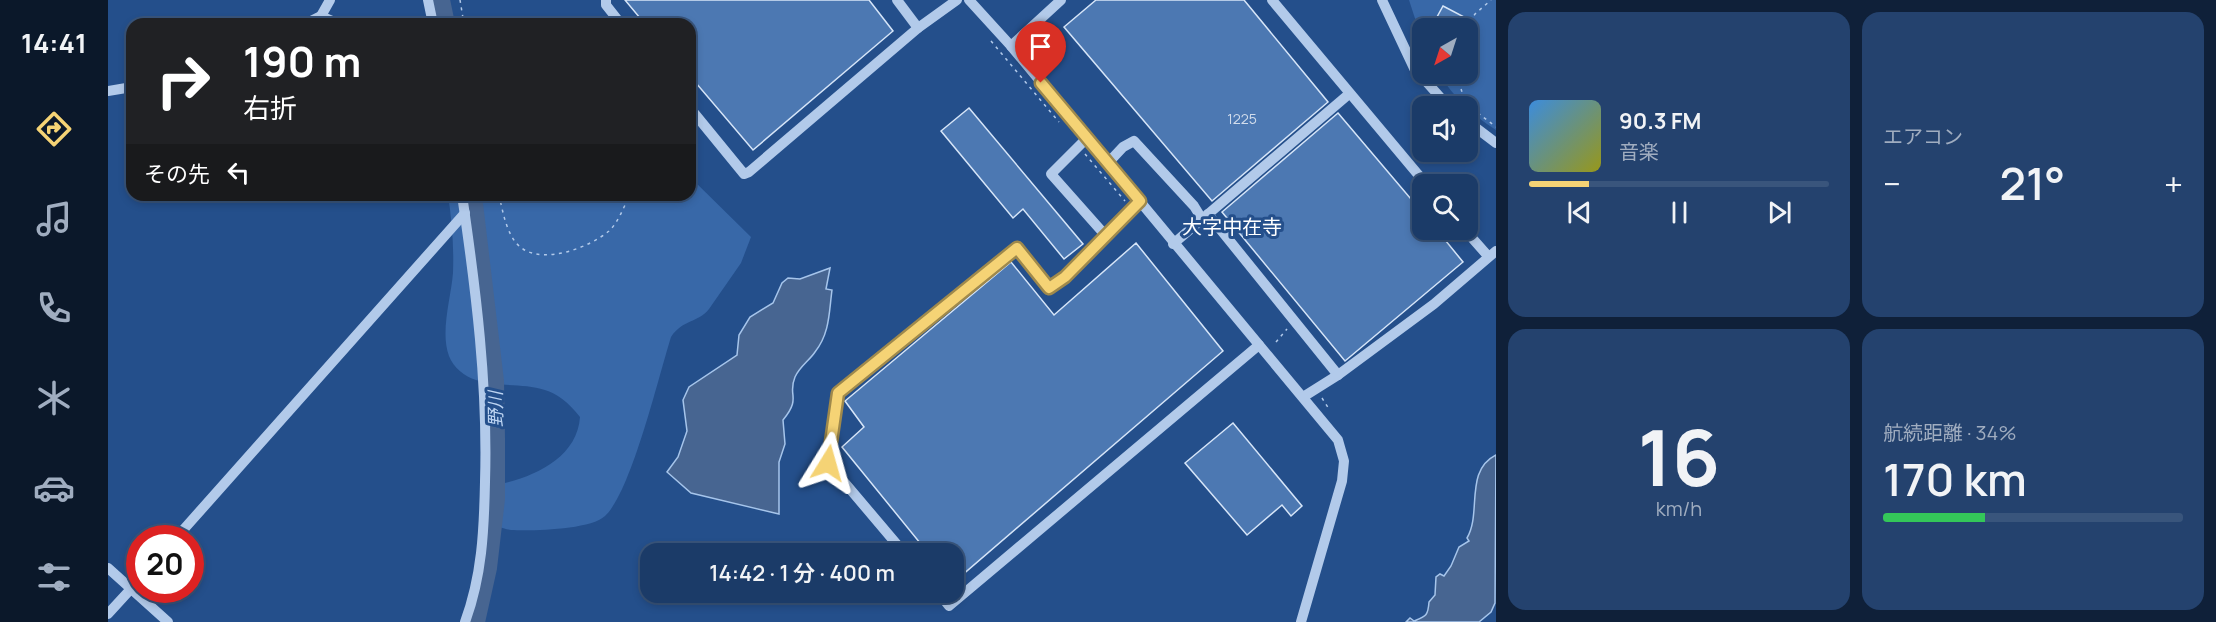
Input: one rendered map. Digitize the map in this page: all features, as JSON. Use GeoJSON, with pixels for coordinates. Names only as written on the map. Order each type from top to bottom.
{"type":"FeatureCollection","features":[{"type":"Feature","properties":{"kind":"street"},"geometry":{"type":"LineString","coordinates":[[317,18],[321,16],[330,0]]}},
{"type":"Feature","properties":{"kind":"street"},"geometry":{"type":"LineString","coordinates":[[428,0],[432,18]]}},
{"type":"Feature","properties":{"kind":"street"},"geometry":{"type":"LineString","coordinates":[[606,0],[606,5],[616,18]]}},
{"type":"Feature","properties":{"kind":"street"},"geometry":{"type":"LineString","coordinates":[[897,0],[918,28]]}},
{"type":"Feature","properties":{"kind":"street"},"geometry":{"type":"LineString","coordinates":[[696,115],[744,174],[918,28],[957,0]]}},
{"type":"Feature","properties":{"kind":"street"},"geometry":{"type":"LineString","coordinates":[[969,0],[1011,46],[1338,440],[1344,461],[1342,482],[1301,622]]}},
{"type":"Feature","properties":{"kind":"street"},"geometry":{"type":"LineString","coordinates":[[1011,46],[1061,0]]}},
{"type":"Feature","properties":{"kind":"street"},"geometry":{"type":"LineString","coordinates":[[1272,0],[1417,174]]}},
{"type":"Feature","properties":{"kind":"street"},"geometry":{"type":"LineString","coordinates":[[1382,0],[1414,68],[1439,96]]}},
{"type":"Feature","properties":{"kind":"street"},"geometry":{"type":"LineString","coordinates":[[321,16],[326,18]]}},
{"type":"Feature","properties":{"kind":"street"},"geometry":{"type":"LineString","coordinates":[[108,91],[126,88]]}},
{"type":"Feature","properties":{"kind":"street"},"geometry":{"type":"LineString","coordinates":[[1173,244],[1349,94]]}},
{"type":"Feature","properties":{"kind":"street"},"geometry":{"type":"LineString","coordinates":[[1478,129],[1496,143]]}},
{"type":"Feature","properties":{"kind":"street"},"geometry":{"type":"LineString","coordinates":[[1087,138],[1051,174],[1106,236]]}},
{"type":"Feature","properties":{"kind":"street"},"geometry":{"type":"LineString","coordinates":[[1108,163],[1123,147],[1134,141],[1205,217],[1338,375]]}},
{"type":"Feature","properties":{"kind":"street"},"geometry":{"type":"LineString","coordinates":[[463,201],[484,375],[486,446],[484,537],[475,595],[465,622]]}},
{"type":"Feature","properties":{"kind":"street"},"geometry":{"type":"LineString","coordinates":[[896,543],[828,463],[838,393],[1017,248],[1049,288],[1065,277],[1140,201]]}},
{"type":"Feature","properties":{"kind":"street"},"geometry":{"type":"LineString","coordinates":[[188,525],[465,213]]}},
{"type":"Feature","properties":{"kind":"street"},"geometry":{"type":"LineString","coordinates":[[1303,396],[1338,375],[1434,304],[1492,253],[1477,240]]}},
{"type":"Feature","properties":{"kind":"street"},"geometry":{"type":"LineString","coordinates":[[964,593],[1259,345]]}},
{"type":"Feature","properties":{"kind":"street"},"geometry":{"type":"LineString","coordinates":[[108,568],[126,584]]}},
{"type":"Feature","properties":{"kind":"street"},"geometry":{"type":"LineString","coordinates":[[108,614],[126,594]]}},
{"type":"Feature","properties":{"kind":"street"},"geometry":{"type":"LineString","coordinates":[[147,603],[168,622]]}},
{"type":"Feature","properties":{"kind":"path"},"geometry":{"type":"LineString","coordinates":[[460,0],[463,18]]}},
{"type":"Feature","properties":{"kind":"path"},"geometry":{"type":"LineString","coordinates":[[1472,18],[1491,0]]}},
{"type":"Feature","properties":{"kind":"path"},"geometry":{"type":"LineString","coordinates":[[990,40],[1060,123]]}},
{"type":"Feature","properties":{"kind":"path"},"geometry":{"type":"LineString","coordinates":[[1462,84],[1469,107],[1496,127]]}},
{"type":"Feature","properties":{"kind":"path"},"geometry":{"type":"LineString","coordinates":[[1083,151],[1127,204]]}},
{"type":"Feature","properties":{"kind":"path"},"geometry":{"type":"LineString","coordinates":[[501,201],[507,226],[522,249],[548,256],[590,243],[611,230],[627,201]]}},
{"type":"Feature","properties":{"kind":"path"},"geometry":{"type":"LineString","coordinates":[[1276,342],[1286,332]]}},
{"type":"Feature","properties":{"kind":"path"},"geometry":{"type":"LineString","coordinates":[[1320,394],[1329,409]]}},
{"type":"Feature","properties":{"kind":"shaded area"},"geometry":{"type":"Polygon","coordinates":[[[1409,0],[1496,0],[1496,130],[1478,117],[1478,96],[1456,96],[1446,84],[1478,84],[1478,18],[1415,18],[1409,0]]]}},
{"type":"Feature","properties":{"kind":"shaded area"},"geometry":{"type":"Polygon","coordinates":[[[696,183],[751,237],[741,263],[709,309],[700,317],[680,327],[671,337],[652,404],[625,484],[615,503],[605,516],[597,521],[574,527],[546,530],[511,530],[485,521],[480,511],[480,502],[490,486],[534,473],[560,457],[570,446],[577,432],[580,417],[556,395],[532,387],[476,380],[468,377],[453,364],[449,356],[446,336],[452,283],[452,234],[449,201],[696,201],[696,183]]]}},
{"type":"Feature","properties":{"kind":"shaded area"},"geometry":{"type":"Polygon","coordinates":[[[830,268],[826,289],[832,290],[824,337],[795,377],[792,388],[792,406],[783,420],[785,444],[779,462],[779,514],[691,493],[667,472],[678,457],[687,431],[683,400],[689,387],[737,355],[739,335],[750,317],[773,303],[782,283],[788,278],[800,279],[830,268]]]}},
{"type":"Feature","properties":{"kind":"shaded area"},"geometry":{"type":"Polygon","coordinates":[[[1496,455],[1495,603],[1491,612],[1479,622],[1406,622],[1410,618],[1414,621],[1426,615],[1429,602],[1435,595],[1436,577],[1440,574],[1444,576],[1459,547],[1469,541],[1467,538],[1471,528],[1480,471],[1486,462],[1496,455]]]}},
{"type":"Feature","properties":{"kind":"building"},"geometry":{"type":"Polygon","coordinates":[[[625,0],[869,0],[893,31],[753,150],[696,83],[696,18],[640,18],[625,0]]]}},
{"type":"Feature","properties":{"kind":"building"},"geometry":{"type":"Polygon","coordinates":[[[1096,0],[1244,0],[1328,102],[1212,201],[1064,27],[1096,0]]]}},
{"type":"Feature","properties":{"kind":"building"},"geometry":{"type":"Polygon","coordinates":[[[1443,6],[1466,18],[1436,18],[1443,6]]]}},
{"type":"Feature","properties":{"kind":"building"},"geometry":{"type":"Polygon","coordinates":[[[969,108],[1083,244],[1064,259],[1023,209],[1013,218],[941,131],[969,108]]]}},
{"type":"Feature","properties":{"kind":"building"},"geometry":{"type":"Polygon","coordinates":[[[1338,113],[1412,200],[1412,240],[1445,240],[1463,262],[1345,361],[1222,212],[1338,113]]]}},
{"type":"Feature","properties":{"kind":"building"},"geometry":{"type":"Polygon","coordinates":[[[1136,243],[1223,351],[964,573],[964,543],[920,543],[842,447],[864,427],[845,401],[1011,262],[1054,315],[1136,243]]]}},
{"type":"Feature","properties":{"kind":"building"},"geometry":{"type":"Polygon","coordinates":[[[1233,423],[1302,506],[1291,516],[1282,505],[1247,535],[1185,463],[1233,423]]]}},
{"type":"Feature","properties":{"kind":"waterway","name":"野川"},"geometry":{"type":"LineString","coordinates":[[441,0],[445,18]]}},
{"type":"Feature","properties":{"kind":"waterway","name":"野川"},"geometry":{"type":"LineString","coordinates":[[474,201],[495,381],[496,439],[496,499],[488,568],[476,622]]}},
{"type":"Feature","properties":{"kind":"district","name":"大字中在寺"},"geometry":{"type":"Point","coordinates":[1232,226]}},
{"type":"Feature","properties":{"kind":"route"},"geometry":{"type":"LineString","coordinates":[[828,463],[838,393],[1017,248],[1049,288],[1065,277],[1140,201],[1041,83]]}}]}
